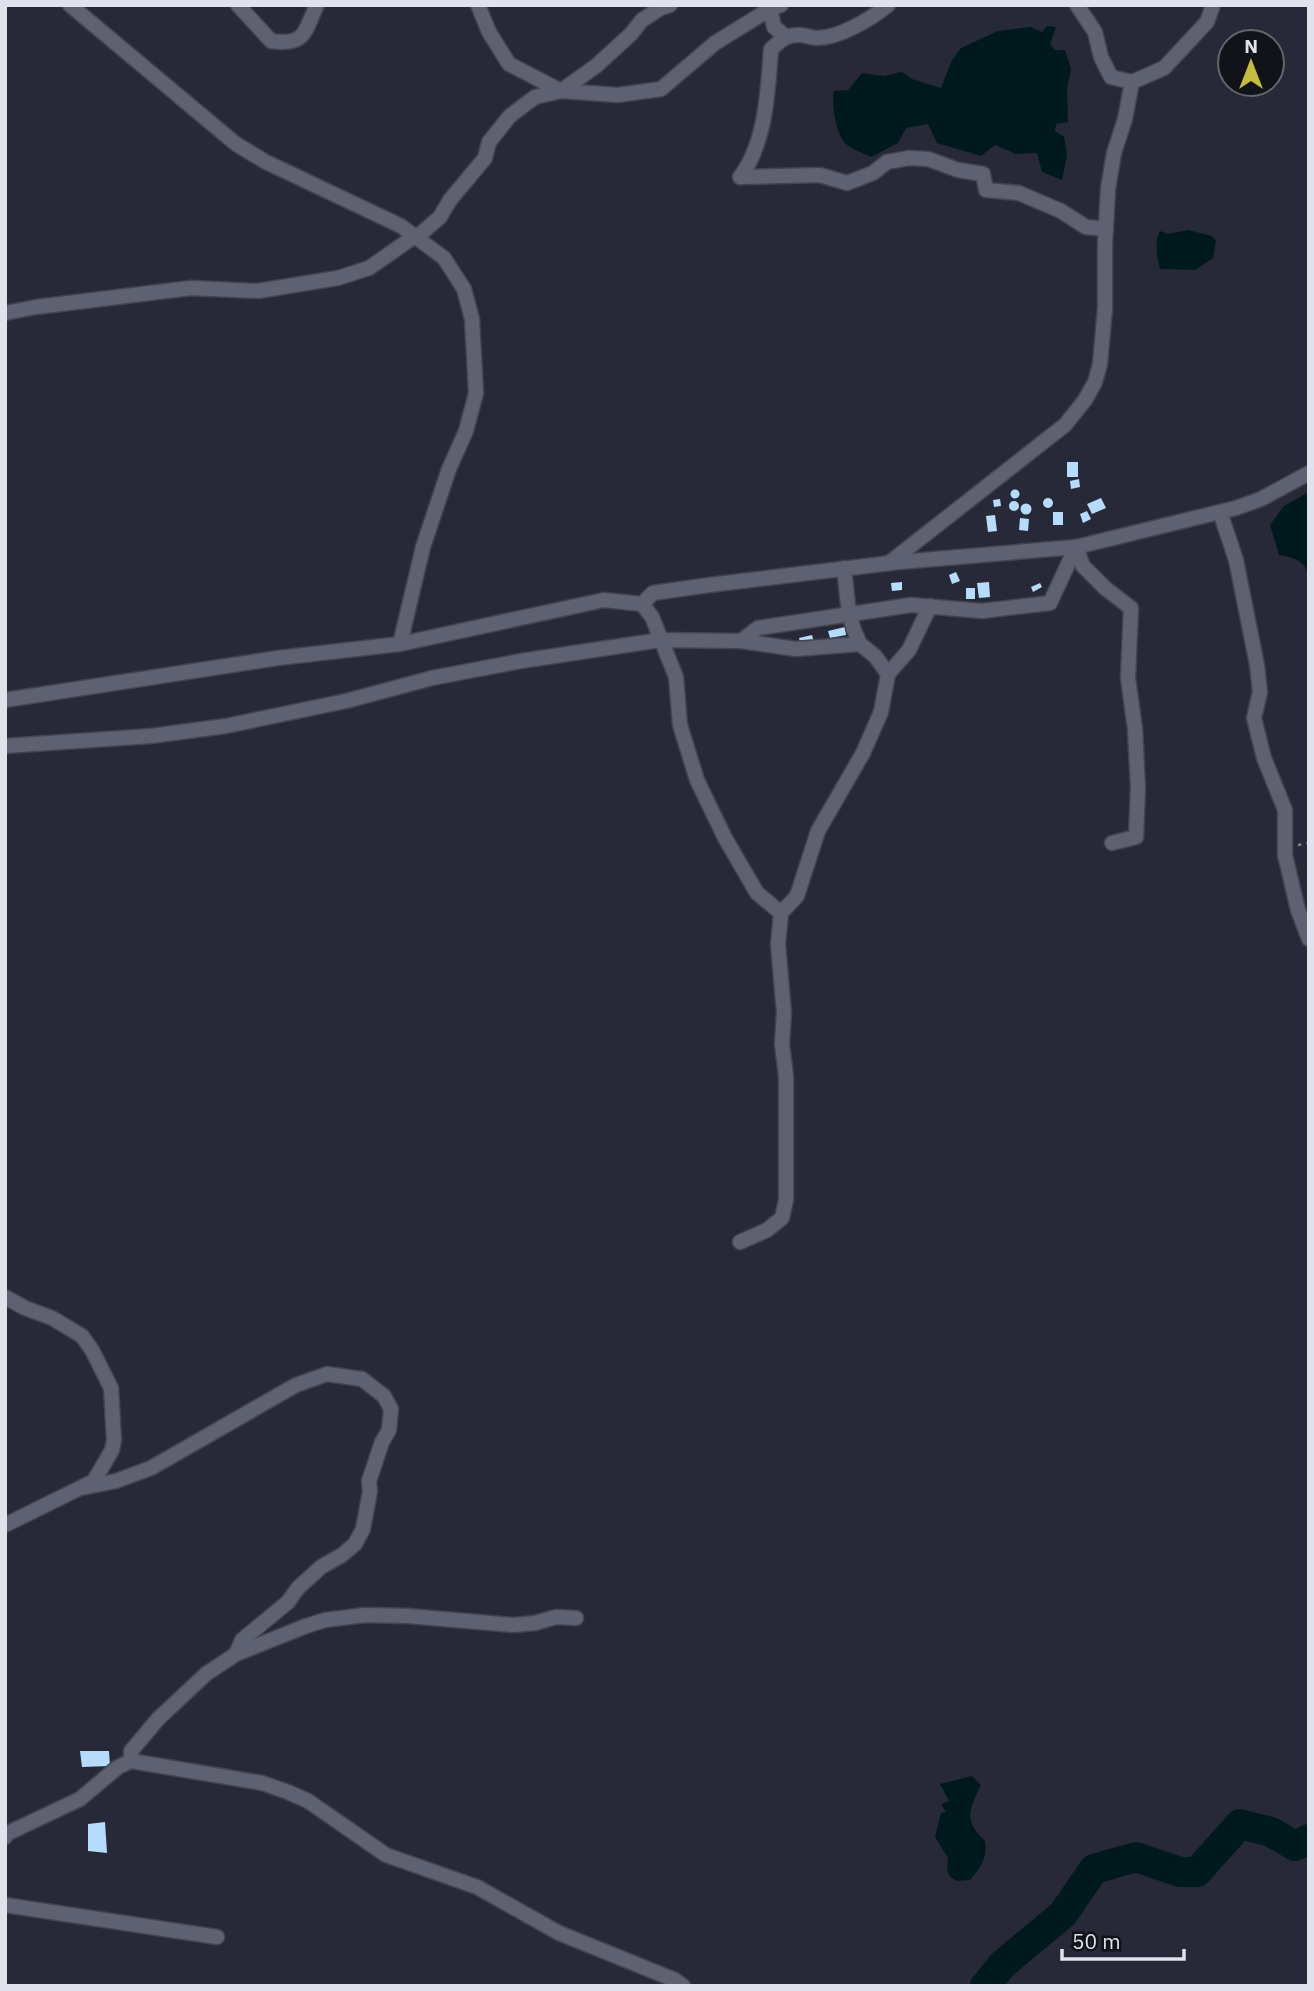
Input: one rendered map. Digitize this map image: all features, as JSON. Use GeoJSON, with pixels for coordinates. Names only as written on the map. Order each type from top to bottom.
{"type":"FeatureCollection","features":[{"type":"Feature","properties":{"kind":"street"},"geometry":{"type":"LineString","coordinates":[[70,5],[236,144],[266,162],[401,226],[444,258],[464,289],[472,319],[476,393],[466,431],[449,469],[424,547],[400,644]]}},
{"type":"Feature","properties":{"kind":"street"},"geometry":{"type":"LineString","coordinates":[[238,5],[271,41],[289,44],[305,34],[317,5]]}},
{"type":"Feature","properties":{"kind":"street"},"geometry":{"type":"LineString","coordinates":[[478,5],[489,32],[509,64],[561,92]]}},
{"type":"Feature","properties":{"kind":"street"},"geometry":{"type":"LineString","coordinates":[[561,92],[596,66],[631,34],[642,20],[670,5]]}},
{"type":"Feature","properties":{"kind":"street"},"geometry":{"type":"LineString","coordinates":[[888,5],[874,17],[837,33],[817,38],[785,36],[771,49],[766,112],[749,166],[740,177],[820,175],[847,183],[873,173],[887,162],[909,158],[928,159],[958,170],[983,174],[986,190],[1019,193],[1061,211],[1086,227],[1106,229]]}},
{"type":"Feature","properties":{"kind":"street"},"geometry":{"type":"LineString","coordinates":[[1077,5],[1095,32],[1101,57],[1111,76],[1132,82],[1164,68],[1207,22],[1213,5]]}},
{"type":"Feature","properties":{"kind":"street"},"geometry":{"type":"LineString","coordinates":[[5,313],[191,288],[258,291],[338,278],[369,268],[416,237],[440,217],[450,200],[485,158],[489,142],[510,116],[535,97],[561,92],[618,95],[662,89],[715,43],[776,7]]}},
{"type":"Feature","properties":{"kind":"street"},"geometry":{"type":"LineString","coordinates":[[776,7],[774,27],[785,36]]}},
{"type":"Feature","properties":{"kind":"street"},"geometry":{"type":"LineString","coordinates":[[889,563],[1065,425],[1086,400],[1100,365],[1105,308],[1108,189],[1132,82]]}},
{"type":"Feature","properties":{"kind":"street"},"geometry":{"type":"LineString","coordinates":[[642,604],[653,593],[889,563],[1076,547],[1220,512],[1261,499],[1309,473]]}},
{"type":"Feature","properties":{"kind":"street"},"geometry":{"type":"LineString","coordinates":[[1220,512],[1236,560],[1257,665],[1260,692],[1254,718],[1264,758],[1285,810],[1285,855],[1298,910],[1309,939]]}},
{"type":"Feature","properties":{"kind":"street"},"geometry":{"type":"LineString","coordinates":[[741,641],[758,628],[912,605],[982,611],[1050,603],[1076,547]]}},
{"type":"Feature","properties":{"kind":"street"},"geometry":{"type":"LineString","coordinates":[[1076,547],[1083,566],[1131,608],[1128,677],[1135,729],[1139,807],[1135,824],[1136,837],[1112,843]]}},
{"type":"Feature","properties":{"kind":"street"},"geometry":{"type":"LineString","coordinates":[[844,568],[849,614],[860,644],[875,656],[888,674]]}},
{"type":"Feature","properties":{"kind":"street"},"geometry":{"type":"LineString","coordinates":[[5,700],[278,659],[400,644],[604,600],[642,604],[652,617],[676,677],[680,725],[697,780],[725,838],[757,893],[781,913]]}},
{"type":"Feature","properties":{"kind":"street"},"geometry":{"type":"LineString","coordinates":[[740,1242],[767,1230],[782,1218],[786,1200],[786,1076],[778,944],[781,913],[797,896],[818,831],[863,753],[881,712],[888,674],[909,649],[930,606]]}},
{"type":"Feature","properties":{"kind":"street"},"geometry":{"type":"LineString","coordinates":[[5,746],[151,736],[226,726],[346,701],[432,678],[521,661],[660,640],[741,641],[796,649],[860,644]]}},
{"type":"Feature","properties":{"kind":"street"},"geometry":{"type":"LineString","coordinates":[[5,1297],[75,1331],[92,1350],[111,1388],[114,1445],[94,1481],[5,1525]]}},
{"type":"Feature","properties":{"kind":"street"},"geometry":{"type":"LineString","coordinates":[[80,1488],[116,1481],[151,1468],[296,1385],[327,1374],[362,1379],[384,1396],[391,1409],[389,1430],[382,1442],[369,1481],[370,1491],[363,1529],[355,1544],[321,1567],[298,1588],[288,1602],[242,1640],[236,1654]]}},
{"type":"Feature","properties":{"kind":"street"},"geometry":{"type":"LineString","coordinates":[[131,1761],[131,1751],[185,1692],[206,1674],[236,1654],[306,1626],[345,1616],[408,1616],[514,1625],[556,1617],[576,1618]]}},
{"type":"Feature","properties":{"kind":"street"},"geometry":{"type":"LineString","coordinates":[[5,1837],[6,1834],[80,1799],[118,1768],[131,1761],[262,1783],[308,1801],[386,1854],[477,1887],[559,1933],[675,1980],[683,1986]]}},
{"type":"Feature","properties":{"kind":"street"},"geometry":{"type":"LineString","coordinates":[[5,1905],[216,1937]]}},
{"type":"Feature","properties":{"kind":"shaded area"},"geometry":{"type":"Polygon","coordinates":[[[1047,26],[1056,27],[1050,44],[1055,50],[1065,50],[1071,69],[1067,89],[1068,122],[1056,124],[1055,131],[1064,137],[1067,155],[1062,180],[1042,172],[1037,153],[1016,154],[995,145],[981,156],[937,143],[928,124],[906,128],[898,143],[871,157],[851,148],[842,139],[835,119],[834,91],[848,90],[862,73],[884,76],[902,72],[912,79],[941,88],[952,60],[961,48],[998,31],[1031,27],[1042,32],[1047,26]]]}},
{"type":"Feature","properties":{"kind":"shaded area"},"geometry":{"type":"Polygon","coordinates":[[[1188,230],[1212,236],[1216,241],[1213,258],[1195,270],[1160,269],[1157,244],[1160,231],[1168,234],[1188,230]]]}},
{"type":"Feature","properties":{"kind":"shaded area"},"geometry":{"type":"Polygon","coordinates":[[[1309,492],[1309,576],[1302,563],[1279,555],[1270,525],[1284,506],[1309,492]]]}},
{"type":"Feature","properties":{"kind":"shaded area"},"geometry":{"type":"Polygon","coordinates":[[[972,1776],[981,1785],[971,1808],[971,1821],[985,1841],[985,1853],[981,1866],[970,1880],[957,1881],[950,1877],[947,1869],[948,1858],[935,1837],[941,1813],[946,1812],[941,1804],[949,1801],[940,1784],[972,1776]]]}},
{"type":"Feature","properties":{"kind":"building"},"geometry":{"type":"Polygon","coordinates":[[[1067,462],[1078,462],[1078,477],[1067,477],[1067,462]]]}},
{"type":"Feature","properties":{"kind":"building"},"geometry":{"type":"Polygon","coordinates":[[[1079,479],[1080,487],[1071,489],[1070,481],[1079,479]]]}},
{"type":"Feature","properties":{"kind":"building"},"geometry":{"type":"Polygon","coordinates":[[[1015,490],[1019,494],[1015,498],[1011,494],[1015,490]]]}},
{"type":"Feature","properties":{"kind":"building"},"geometry":{"type":"Polygon","coordinates":[[[1048,498],[1052,499],[1052,507],[1048,508],[1044,507],[1043,503],[1044,499],[1048,498]]]}},
{"type":"Feature","properties":{"kind":"building"},"geometry":{"type":"Polygon","coordinates":[[[1101,498],[1106,508],[1092,514],[1087,504],[1101,498]]]}},
{"type":"Feature","properties":{"kind":"building"},"geometry":{"type":"Polygon","coordinates":[[[1000,499],[1001,506],[994,507],[993,500],[1000,499]]]}},
{"type":"Feature","properties":{"kind":"building"},"geometry":{"type":"Polygon","coordinates":[[[1014,501],[1019,506],[1014,511],[1009,506],[1014,501]]]}},
{"type":"Feature","properties":{"kind":"building"},"geometry":{"type":"Polygon","coordinates":[[[1026,504],[1030,505],[1030,513],[1026,514],[1022,513],[1021,509],[1022,505],[1026,504]]]}},
{"type":"Feature","properties":{"kind":"building"},"geometry":{"type":"Polygon","coordinates":[[[1087,511],[1091,519],[1083,523],[1080,514],[1087,511]]]}},
{"type":"Feature","properties":{"kind":"building"},"geometry":{"type":"Polygon","coordinates":[[[1053,512],[1063,512],[1063,525],[1053,525],[1053,512]]]}},
{"type":"Feature","properties":{"kind":"building"},"geometry":{"type":"Polygon","coordinates":[[[995,515],[997,531],[988,532],[986,516],[995,515]]]}},
{"type":"Feature","properties":{"kind":"building"},"geometry":{"type":"Polygon","coordinates":[[[1020,518],[1029,519],[1028,531],[1019,530],[1020,518]]]}},
{"type":"Feature","properties":{"kind":"building"},"geometry":{"type":"Polygon","coordinates":[[[956,572],[960,581],[952,584],[949,575],[956,572]]]}},
{"type":"Feature","properties":{"kind":"building"},"geometry":{"type":"Polygon","coordinates":[[[902,582],[902,590],[892,591],[891,583],[902,582]]]}},
{"type":"Feature","properties":{"kind":"building"},"geometry":{"type":"Polygon","coordinates":[[[989,582],[990,597],[979,598],[977,583],[989,582]]]}},
{"type":"Feature","properties":{"kind":"building"},"geometry":{"type":"Polygon","coordinates":[[[1040,583],[1042,587],[1033,592],[1031,587],[1040,583]]]}},
{"type":"Feature","properties":{"kind":"building"},"geometry":{"type":"Polygon","coordinates":[[[966,588],[975,588],[975,599],[966,599],[966,588]]]}},
{"type":"Feature","properties":{"kind":"building"},"geometry":{"type":"Polygon","coordinates":[[[845,627],[846,635],[830,638],[828,631],[845,627]]]}},
{"type":"Feature","properties":{"kind":"building"},"geometry":{"type":"Polygon","coordinates":[[[812,635],[814,642],[801,646],[799,638],[812,635]]]}},
{"type":"Feature","properties":{"kind":"building"},"geometry":{"type":"Polygon","coordinates":[[[80,1751],[109,1751],[110,1766],[82,1767],[80,1751]]]}},
{"type":"Feature","properties":{"kind":"building"},"geometry":{"type":"Polygon","coordinates":[[[105,1822],[107,1853],[88,1851],[88,1824],[105,1822]]]}},
{"type":"Feature","properties":{"kind":"waterway"},"geometry":{"type":"LineString","coordinates":[[985,1986],[1003,1964],[1063,1914],[1094,1869],[1136,1857],[1180,1872],[1197,1872],[1240,1824],[1271,1832],[1295,1846],[1309,1839]]}}]}
